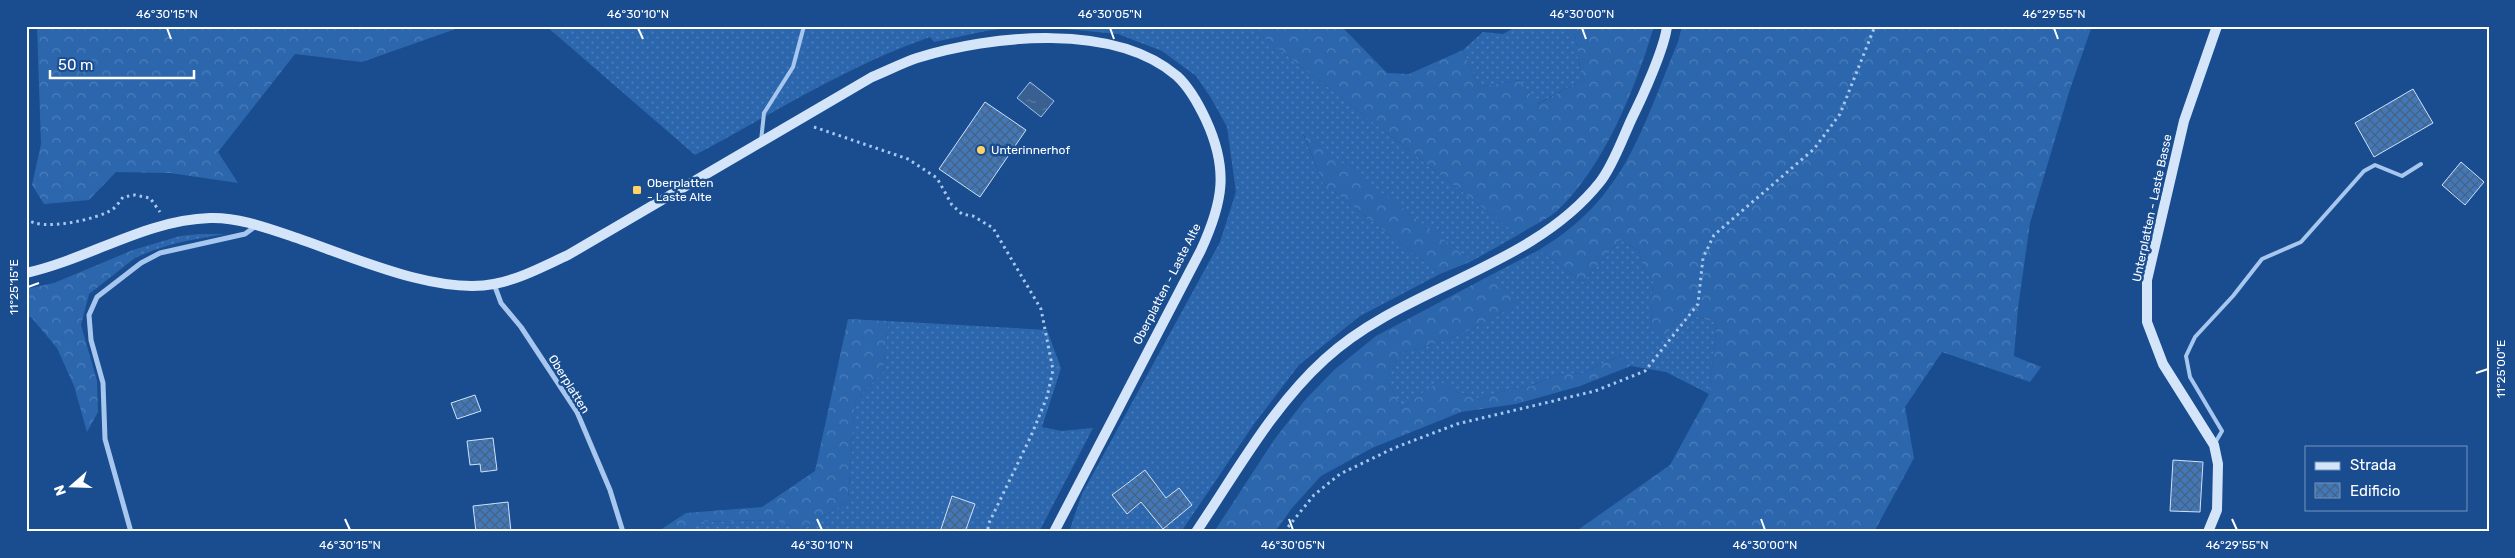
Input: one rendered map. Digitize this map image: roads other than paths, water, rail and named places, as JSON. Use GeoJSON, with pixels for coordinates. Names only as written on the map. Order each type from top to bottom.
{"type":"FeatureCollection","features":[{"type":"Feature","properties":{"kind":"main road"},"geometry":{"type":"LineString","coordinates":[[1196,532],[1281,407],[1325,359],[1370,325],[1477,271],[1562,222],[1601,181],[1639,104],[1667,26]]}},
{"type":"Feature","properties":{"kind":"main road","name":"Unterplatten - Laste Basse"},"geometry":{"type":"LineString","coordinates":[[2208,532],[2217,510],[2218,464],[2214,445],[2163,364],[2147,322],[2147,280],[2184,121],[2216,26]]}},
{"type":"Feature","properties":{"kind":"main road","name":"Oberplatten - Laste Alte"},"geometry":{"type":"LineString","coordinates":[[26,273],[48,268],[168,222],[211,218],[257,225],[406,274],[448,285],[494,284],[528,273],[568,255],[872,77],[916,58],[962,46],[1030,38],[1107,43],[1148,56],[1178,76],[1200,106],[1215,140],[1222,179],[1215,218],[1054,532]]}},
{"type":"Feature","properties":{"kind":"street"},"geometry":{"type":"LineString","coordinates":[[131,532],[105,439],[103,382],[91,340],[89,315],[98,297],[147,259],[160,253],[245,234],[257,225]]}},
{"type":"Feature","properties":{"kind":"street","name":"Oberplatten"},"geometry":{"type":"LineString","coordinates":[[494,284],[501,303],[522,327],[577,412],[610,490],[623,532]]}},
{"type":"Feature","properties":{"kind":"lane"},"geometry":{"type":"LineString","coordinates":[[760,143],[764,113],[793,67],[804,26]]}},
{"type":"Feature","properties":{"kind":"lane"},"geometry":{"type":"LineString","coordinates":[[2214,445],[2222,431],[2190,377],[2186,356],[2195,337],[2233,296],[2262,259],[2301,242],[2364,171],[2375,165],[2402,176],[2421,164]]}},
{"type":"Feature","properties":{"kind":"water"},"geometry":{"type":"Polygon","coordinates":[[[1030,82],[1054,101],[1041,117],[1017,98],[1030,82]]]}},
{"type":"Feature","properties":{"kind":"place","name":"Unterinnerhof"},"geometry":{"type":"Point","coordinates":[981,150]}},
{"type":"Feature","properties":{"kind":"place","name":"Oberplatten - Laste Alte"},"geometry":{"type":"Point","coordinates":[637,190]}}]}
